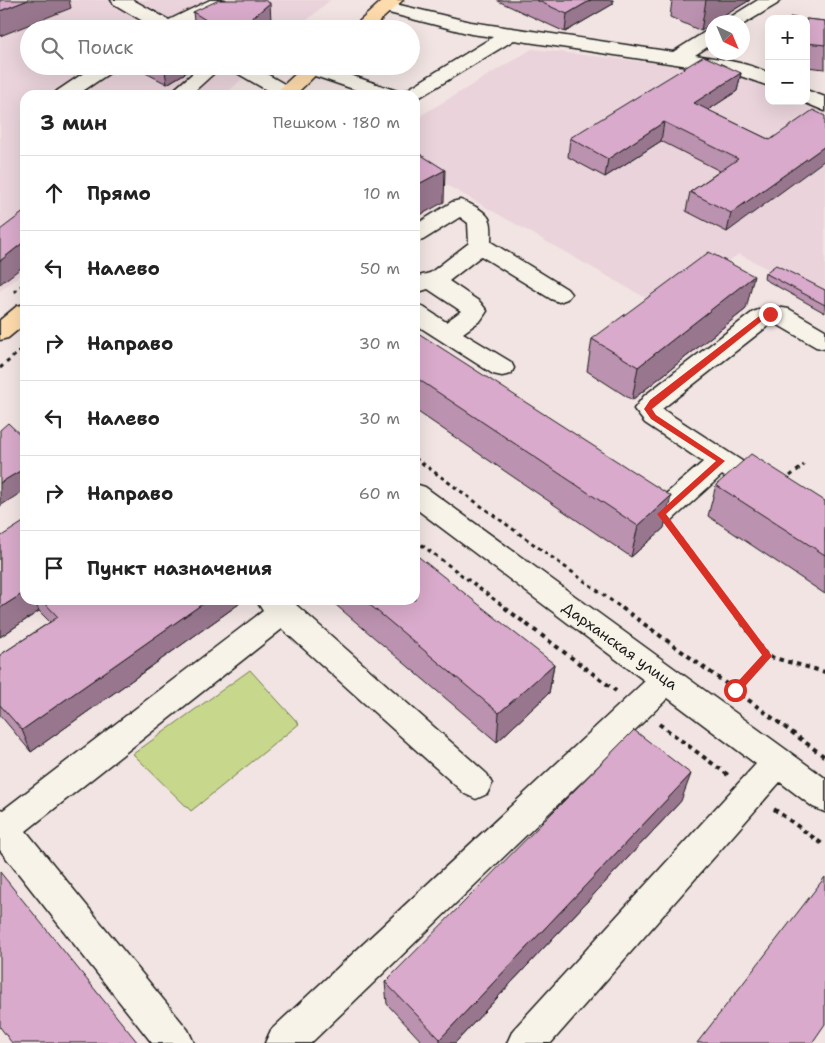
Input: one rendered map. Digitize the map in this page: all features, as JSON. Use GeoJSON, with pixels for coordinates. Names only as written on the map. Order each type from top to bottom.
{"type":"FeatureCollection","features":[{"type":"Feature","properties":{"kind":"main road"},"geometry":{"type":"LineString","coordinates":[[370,20],[390,3]]}},
{"type":"Feature","properties":{"kind":"main road"},"geometry":{"type":"LineString","coordinates":[[289,90],[306,75]]}},
{"type":"Feature","properties":{"kind":"main road"},"geometry":{"type":"LineString","coordinates":[[0,332],[20,316]]}},
{"type":"Feature","properties":{"kind":"street"},"geometry":{"type":"LineString","coordinates":[[120,0],[154,20]]}},
{"type":"Feature","properties":{"kind":"street"},"geometry":{"type":"LineString","coordinates":[[746,15],[771,0]]}},
{"type":"Feature","properties":{"kind":"street"},"geometry":{"type":"LineString","coordinates":[[184,20],[218,3]]}},
{"type":"Feature","properties":{"kind":"street"},"geometry":{"type":"LineString","coordinates":[[390,3],[471,28],[730,66],[752,72],[765,78]]}},
{"type":"Feature","properties":{"kind":"street"},"geometry":{"type":"LineString","coordinates":[[420,90],[510,34]]}},
{"type":"Feature","properties":{"kind":"street"},"geometry":{"type":"LineString","coordinates":[[677,58],[705,40]]}},
{"type":"Feature","properties":{"kind":"street"},"geometry":{"type":"LineString","coordinates":[[71,90],[94,75]]}},
{"type":"Feature","properties":{"kind":"street"},"geometry":{"type":"LineString","coordinates":[[184,90],[202,75]]}},
{"type":"Feature","properties":{"kind":"street"},"geometry":{"type":"LineString","coordinates":[[253,75],[278,90]]}},
{"type":"Feature","properties":{"kind":"street"},"geometry":{"type":"LineString","coordinates":[[334,75],[376,90]]}},
{"type":"Feature","properties":{"kind":"street"},"geometry":{"type":"LineString","coordinates":[[810,98],[825,105]]}},
{"type":"Feature","properties":{"kind":"street"},"geometry":{"type":"LineString","coordinates":[[420,232],[460,207],[479,220],[480,245]]}},
{"type":"Feature","properties":{"kind":"street"},"geometry":{"type":"LineString","coordinates":[[446,333],[475,311],[425,284],[480,245]]}},
{"type":"Feature","properties":{"kind":"street"},"geometry":{"type":"LineString","coordinates":[[480,245],[559,294]]}},
{"type":"Feature","properties":{"kind":"street"},"geometry":{"type":"LineString","coordinates":[[825,341],[781,315],[770,314],[761,318],[653,402],[648,409],[654,417],[825,529]]}},
{"type":"Feature","properties":{"kind":"street"},"geometry":{"type":"LineString","coordinates":[[420,316],[502,368]]}},
{"type":"Feature","properties":{"kind":"street"},"geometry":{"type":"LineString","coordinates":[[620,487],[661,514],[722,461]]}},
{"type":"Feature","properties":{"kind":"street","name":"Дарханская улица"},"geometry":{"type":"LineString","coordinates":[[420,498],[666,680],[823,793]]}},
{"type":"Feature","properties":{"kind":"street"},"geometry":{"type":"LineString","coordinates":[[175,1043],[2,827],[277,606],[476,784]]}},
{"type":"Feature","properties":{"kind":"street"},"geometry":{"type":"LineString","coordinates":[[298,1038],[666,680]]}},
{"type":"Feature","properties":{"kind":"street"},"geometry":{"type":"LineString","coordinates":[[526,1043],[778,762]]}},
{"type":"Feature","properties":{"kind":"path"},"geometry":{"type":"LineString","coordinates":[[0,368],[20,351]]}},
{"type":"Feature","properties":{"kind":"path"},"geometry":{"type":"LineString","coordinates":[[420,462],[825,757]]}},
{"type":"Feature","properties":{"kind":"path"},"geometry":{"type":"LineString","coordinates":[[661,514],[767,656],[825,672]]}},
{"type":"Feature","properties":{"kind":"path"},"geometry":{"type":"LineString","coordinates":[[735,690],[767,656]]}},
{"type":"Feature","properties":{"kind":"shaded area"},"geometry":{"type":"Polygon","coordinates":[[[0,0],[330,0],[307,20],[20,20],[20,75],[246,75],[230,90],[20,90],[20,275],[0,291],[0,0]]]}},
{"type":"Feature","properties":{"kind":"shaded area"},"geometry":{"type":"Polygon","coordinates":[[[532,49],[735,72],[765,83],[765,105],[810,105],[810,103],[825,109],[825,298],[739,254],[660,306],[420,170],[420,116],[532,49]]]}},
{"type":"Feature","properties":{"kind":"green space"},"geometry":{"type":"Polygon","coordinates":[[[250,670],[299,724],[191,811],[133,754],[250,670]]]}},
{"type":"Feature","properties":{"kind":"building"},"geometry":{"type":"Polygon","coordinates":[[[0,0],[28,0],[0,11],[0,0]]]}},
{"type":"Feature","properties":{"kind":"building"},"geometry":{"type":"Polygon","coordinates":[[[219,0],[264,0],[270,3],[250,20],[206,20],[193,12],[219,0]]]}},
{"type":"Feature","properties":{"kind":"building"},"geometry":{"type":"Polygon","coordinates":[[[536,0],[591,0],[567,14],[536,0]]]}},
{"type":"Feature","properties":{"kind":"building"},"geometry":{"type":"Polygon","coordinates":[[[810,19],[825,21],[825,45],[810,43],[810,19]]]}},
{"type":"Feature","properties":{"kind":"building"},"geometry":{"type":"Polygon","coordinates":[[[704,56],[705,60],[713,60],[741,73],[694,103],[770,140],[813,110],[825,116],[825,146],[731,213],[690,192],[738,159],[664,122],[608,159],[570,138],[704,56]]]}},
{"type":"Feature","properties":{"kind":"building"},"geometry":{"type":"Polygon","coordinates":[[[420,154],[445,170],[420,183],[420,154]]]}},
{"type":"Feature","properties":{"kind":"building"},"geometry":{"type":"Polygon","coordinates":[[[20,215],[20,245],[0,261],[0,230],[20,215]]]}},
{"type":"Feature","properties":{"kind":"building"},"geometry":{"type":"Polygon","coordinates":[[[709,252],[754,276],[638,367],[592,339],[709,252]]]}},
{"type":"Feature","properties":{"kind":"building"},"geometry":{"type":"Polygon","coordinates":[[[776,265],[825,290],[825,305],[765,273],[776,265]]]}},
{"type":"Feature","properties":{"kind":"building"},"geometry":{"type":"Polygon","coordinates":[[[420,334],[671,496],[638,526],[420,380],[420,334]]]}},
{"type":"Feature","properties":{"kind":"building"},"geometry":{"type":"Polygon","coordinates":[[[8,423],[20,434],[20,471],[0,483],[0,430],[8,423]]]}},
{"type":"Feature","properties":{"kind":"building"},"geometry":{"type":"Polygon","coordinates":[[[751,454],[825,501],[825,555],[716,485],[751,454]]]}},
{"type":"Feature","properties":{"kind":"building"},"geometry":{"type":"Polygon","coordinates":[[[20,524],[20,595],[0,608],[0,537],[20,524]]]}},
{"type":"Feature","properties":{"kind":"building"},"geometry":{"type":"Polygon","coordinates":[[[420,558],[554,664],[499,713],[370,605],[420,605],[420,558]]]}},
{"type":"Feature","properties":{"kind":"building"},"geometry":{"type":"Polygon","coordinates":[[[47,605],[201,605],[22,730],[0,705],[0,655],[58,617],[47,605]]]}},
{"type":"Feature","properties":{"kind":"building"},"geometry":{"type":"Polygon","coordinates":[[[634,730],[691,774],[440,1039],[385,982],[634,730]]]}},
{"type":"Feature","properties":{"kind":"building"},"geometry":{"type":"Polygon","coordinates":[[[0,872],[138,1043],[12,1043],[0,1027],[0,872]]]}},
{"type":"Feature","properties":{"kind":"building"},"geometry":{"type":"Polygon","coordinates":[[[825,877],[825,1024],[812,1043],[697,1043],[825,877]]]}},
{"type":"Feature","properties":{"kind":"route"},"geometry":{"type":"LineString","coordinates":[[735,690],[767,656],[661,514],[722,461],[654,417],[648,409],[653,402],[761,318],[770,314]]}}]}
